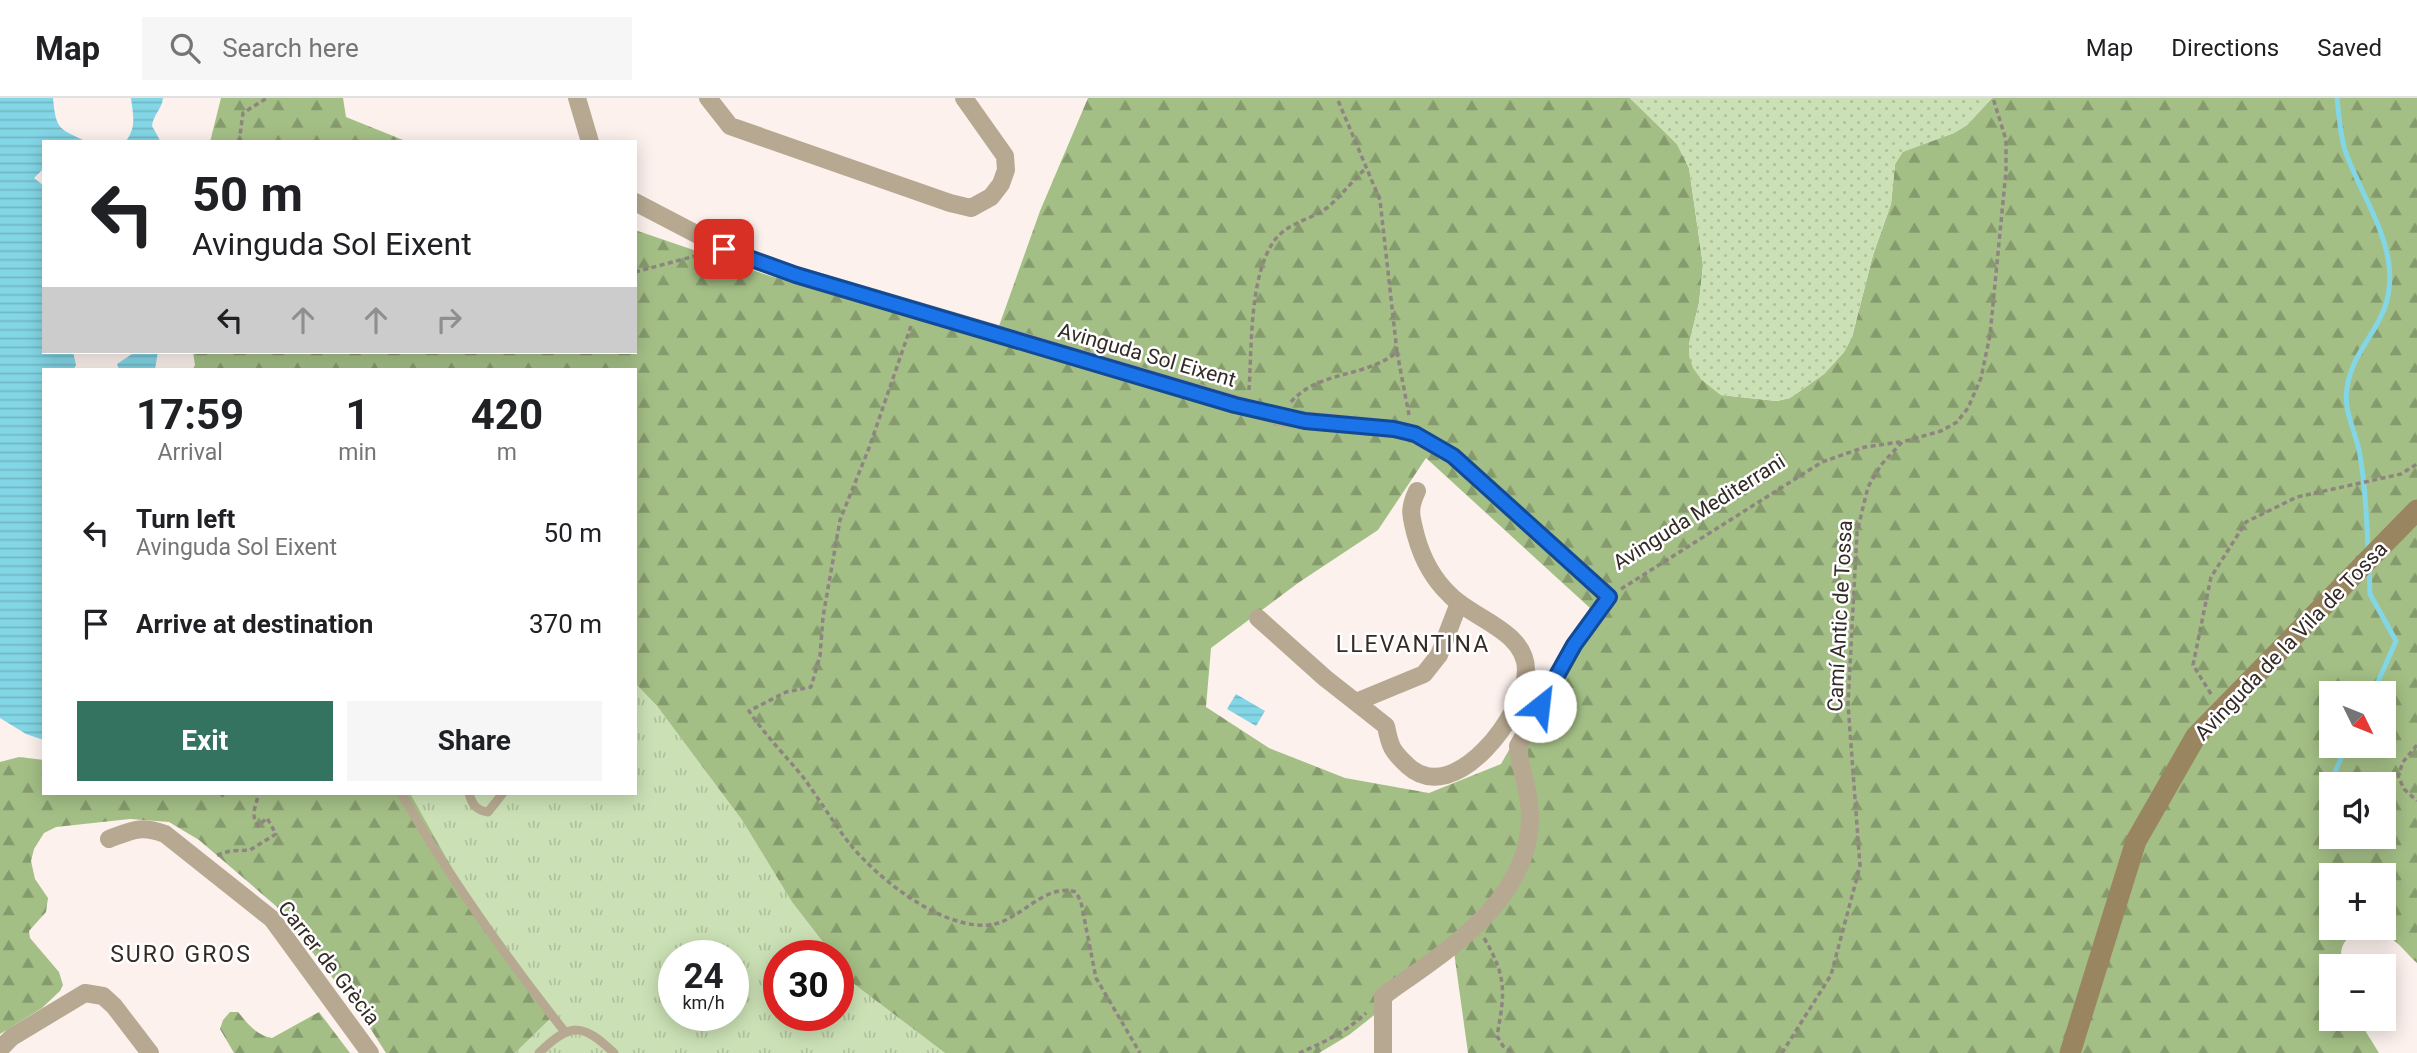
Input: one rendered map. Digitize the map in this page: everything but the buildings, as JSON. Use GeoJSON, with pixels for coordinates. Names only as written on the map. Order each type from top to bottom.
{"type":"FeatureCollection","features":[{"type":"Feature","properties":{"kind":"main road","name":"Avinguda de la Vila de Tossa"},"geometry":{"type":"LineString","coordinates":[[2070,1053],[2136,841],[2196,736],[2417,510]]}},
{"type":"Feature","properties":{"kind":"street"},"geometry":{"type":"LineString","coordinates":[[577,98],[589,140]]}},
{"type":"Feature","properties":{"kind":"street"},"geometry":{"type":"LineString","coordinates":[[708,98],[730,126],[971,208],[991,197],[1001,184],[1006,170],[1005,156],[964,98]]}},
{"type":"Feature","properties":{"kind":"street","name":"Avinguda Sol Eixent"},"geometry":{"type":"LineString","coordinates":[[637,203],[724,249],[796,275],[916,311],[1284,418],[1394,429],[1408,433],[1453,456],[1609,597]]}},
{"type":"Feature","properties":{"kind":"street"},"geometry":{"type":"LineString","coordinates":[[1258,618],[1325,678],[1387,726],[1391,750],[1412,769],[1429,778],[1452,774],[1472,763],[1497,737],[1526,682],[1526,661],[1510,638],[1458,603],[1433,576],[1421,553],[1409,506],[1417,491]]}},
{"type":"Feature","properties":{"kind":"street","name":"Avinguda Mediterrani"},"geometry":{"type":"LineString","coordinates":[[1518,746],[1574,645],[1609,597]]}},
{"type":"Feature","properties":{"kind":"street"},"geometry":{"type":"LineString","coordinates":[[1356,702],[1424,674],[1439,655],[1458,603]]}},
{"type":"Feature","properties":{"kind":"street"},"geometry":{"type":"LineString","coordinates":[[1383,1053],[1383,996],[1453,946],[1496,905],[1522,864],[1530,818],[1528,790],[1520,768],[1518,746],[1497,737]]}},
{"type":"Feature","properties":{"kind":"street","name":"Carrer de Grècia"},"geometry":{"type":"LineString","coordinates":[[109,839],[128,831],[147,828],[165,834],[272,919],[370,1053]]}},
{"type":"Feature","properties":{"kind":"street"},"geometry":{"type":"LineString","coordinates":[[0,1051],[12,1037],[85,993],[103,996],[114,1006],[150,1053]]}},
{"type":"Feature","properties":{"kind":"lane"},"geometry":{"type":"LineString","coordinates":[[402,795],[423,832],[511,964],[565,1032]]}},
{"type":"Feature","properties":{"kind":"lane"},"geometry":{"type":"LineString","coordinates":[[470,795],[472,804],[479,811],[488,812],[501,795]]}},
{"type":"Feature","properties":{"kind":"lane"},"geometry":{"type":"LineString","coordinates":[[539,1053],[565,1032],[581,1029],[597,1038],[614,1053]]}},
{"type":"Feature","properties":{"kind":"path"},"geometry":{"type":"LineString","coordinates":[[239,140],[243,113],[267,98]]}},
{"type":"Feature","properties":{"kind":"path"},"geometry":{"type":"LineString","coordinates":[[1337,98],[1380,200],[1397,352],[1410,420],[1408,433]]}},
{"type":"Feature","properties":{"kind":"path"},"geometry":{"type":"LineString","coordinates":[[1902,442],[1941,431],[1956,422],[1968,408],[1981,378],[1990,335],[2006,171],[2006,139],[1993,98]]}},
{"type":"Feature","properties":{"kind":"path"},"geometry":{"type":"LineString","coordinates":[[1246,407],[1258,291],[1262,266],[1270,249],[1275,241],[1297,222],[1327,208],[1366,168]]}},
{"type":"Feature","properties":{"kind":"path"},"geometry":{"type":"LineString","coordinates":[[637,271],[724,249]]}},
{"type":"Feature","properties":{"kind":"path"},"geometry":{"type":"LineString","coordinates":[[916,311],[869,448],[840,520],[823,617],[820,656],[811,687],[786,692],[749,711],[819,798],[850,845],[888,882],[927,908],[958,922],[992,925],[1047,895],[1067,889],[1076,892],[1081,902],[1096,978],[1140,1053]]}},
{"type":"Feature","properties":{"kind":"path"},"geometry":{"type":"LineString","coordinates":[[1284,418],[1289,404],[1316,383],[1380,363],[1397,352]]}},
{"type":"Feature","properties":{"kind":"path","name":"Avinguda Mediterrani"},"geometry":{"type":"LineString","coordinates":[[1609,597],[1822,462],[1865,447],[1902,442]]}},
{"type":"Feature","properties":{"kind":"path","name":"Camí Antic de Tossa"},"geometry":{"type":"LineString","coordinates":[[1782,1053],[1831,975],[1860,866],[1848,704],[1857,532],[1868,487],[1881,465],[1902,442]]}},
{"type":"Feature","properties":{"kind":"path"},"geometry":{"type":"LineString","coordinates":[[2221,711],[2193,664],[2211,577],[2246,522],[2297,497],[2401,474],[2417,465]]}},
{"type":"Feature","properties":{"kind":"path"},"geometry":{"type":"LineString","coordinates":[[2417,745],[2403,762],[2398,776],[2404,789],[2417,801]]}},
{"type":"Feature","properties":{"kind":"path"},"geometry":{"type":"LineString","coordinates":[[204,865],[220,853],[250,850],[276,834],[267,818],[258,826],[256,823],[253,814],[258,795]]}},
{"type":"Feature","properties":{"kind":"path"},"geometry":{"type":"LineString","coordinates":[[1476,923],[1498,962],[1504,998],[1497,1035],[1503,1046],[1513,1053]]}},
{"type":"Feature","properties":{"kind":"path"},"geometry":{"type":"LineString","coordinates":[[1299,1053],[1325,1042],[1355,1023],[1383,996]]}},
{"type":"Feature","properties":{"kind":"green space"},"geometry":{"type":"Polygon","coordinates":[[[221,98],[343,98],[346,117],[403,140],[210,140],[221,98]]]}},
{"type":"Feature","properties":{"kind":"green space"},"geometry":{"type":"Polygon","coordinates":[[[1088,98],[1630,98],[1677,144],[1689,168],[1703,265],[1699,303],[1689,344],[1701,379],[1721,395],[1777,401],[1790,398],[1824,374],[1844,352],[1852,337],[1873,255],[1891,204],[1895,164],[1903,151],[1954,133],[1967,125],[1992,98],[2417,98],[2417,963],[2393,940],[2396,940],[2396,863],[2319,863],[2319,940],[2346,940],[2341,954],[2319,954],[2319,1031],[2365,1031],[2379,1053],[1468,1053],[1454,952],[1349,1035],[1319,1053],[945,1053],[854,984],[854,940],[821,940],[792,902],[742,820],[657,706],[637,685],[637,368],[194,368],[193,354],[637,354],[637,231],[767,275],[994,340],[1040,211],[1088,98]],[[1426,458],[1378,530],[1298,583],[1211,648],[1206,707],[1269,748],[1345,778],[1429,793],[1501,764],[1590,608],[1426,458]]]}},
{"type":"Feature","properties":{"kind":"green space"},"geometry":{"type":"Polygon","coordinates":[[[1630,98],[1992,98],[1967,125],[1954,133],[1903,152],[1895,164],[1891,204],[1873,255],[1852,337],[1844,352],[1824,374],[1790,398],[1777,401],[1721,395],[1701,379],[1693,368],[1689,344],[1699,303],[1703,265],[1689,168],[1677,144],[1630,98]]]}},
{"type":"Feature","properties":{"kind":"green space"},"geometry":{"type":"Polygon","coordinates":[[[637,685],[657,706],[742,820],[792,902],[821,940],[763,940],[763,1031],[854,1031],[854,984],[945,1053],[515,1053],[552,1017],[456,875],[411,795],[637,795],[637,685]]]}},
{"type":"Feature","properties":{"kind":"green space"},"geometry":{"type":"Polygon","coordinates":[[[19,757],[42,760],[42,795],[411,795],[456,875],[552,1017],[515,1053],[386,1053],[361,1014],[276,906],[199,840],[169,822],[130,819],[56,827],[44,833],[34,849],[31,861],[35,879],[48,898],[46,912],[29,931],[30,938],[59,972],[63,985],[42,1008],[0,1034],[0,762],[19,757]]]}},
{"type":"Feature","properties":{"kind":"green space"},"geometry":{"type":"Polygon","coordinates":[[[230,1012],[238,1012],[257,1032],[272,1038],[319,1012],[350,1053],[234,1053],[220,1029],[230,1012]]]}},
{"type":"Feature","properties":{"kind":"water"},"geometry":{"type":"Polygon","coordinates":[[[0,98],[53,98],[61,128],[83,140],[42,140],[42,170],[34,178],[42,184],[42,354],[73,354],[76,365],[74,368],[42,368],[42,739],[26,734],[0,718],[0,98]]]}},
{"type":"Feature","properties":{"kind":"water"},"geometry":{"type":"Polygon","coordinates":[[[131,98],[163,98],[152,126],[160,140],[127,140],[133,126],[131,98]]]}},
{"type":"Feature","properties":{"kind":"water"},"geometry":{"type":"Polygon","coordinates":[[[132,354],[158,354],[155,368],[119,368],[117,364],[132,354]]]}},
{"type":"Feature","properties":{"kind":"water"},"geometry":{"type":"Polygon","coordinates":[[[1236,694],[1265,711],[1256,726],[1227,709],[1236,694]]]}},
{"type":"Feature","properties":{"kind":"waterway"},"geometry":{"type":"LineString","coordinates":[[2337,98],[2345,150],[2382,235],[2389,265],[2386,302],[2381,317],[2351,371],[2346,397],[2362,467],[2368,550]]}},
{"type":"Feature","properties":{"kind":"waterway"},"geometry":{"type":"LineString","coordinates":[[2369,567],[2370,594],[2396,641],[2378,681]]}},
{"type":"Feature","properties":{"kind":"waterway"},"geometry":{"type":"LineString","coordinates":[[2336,772],[2342,758]]}},
{"type":"Feature","properties":{"kind":"district","name":"LLEVANTINA"},"geometry":{"type":"Point","coordinates":[1413,644]}},
{"type":"Feature","properties":{"kind":"district","name":"SURO GROS"},"geometry":{"type":"Point","coordinates":[181,954]}},
{"type":"Feature","properties":{"kind":"route"},"geometry":{"type":"LineString","coordinates":[[724,249],[796,275],[1235,405],[1284,418],[1394,429],[1415,434],[1432,443],[1453,456],[1609,597],[1574,645],[1540,706]]}}]}
